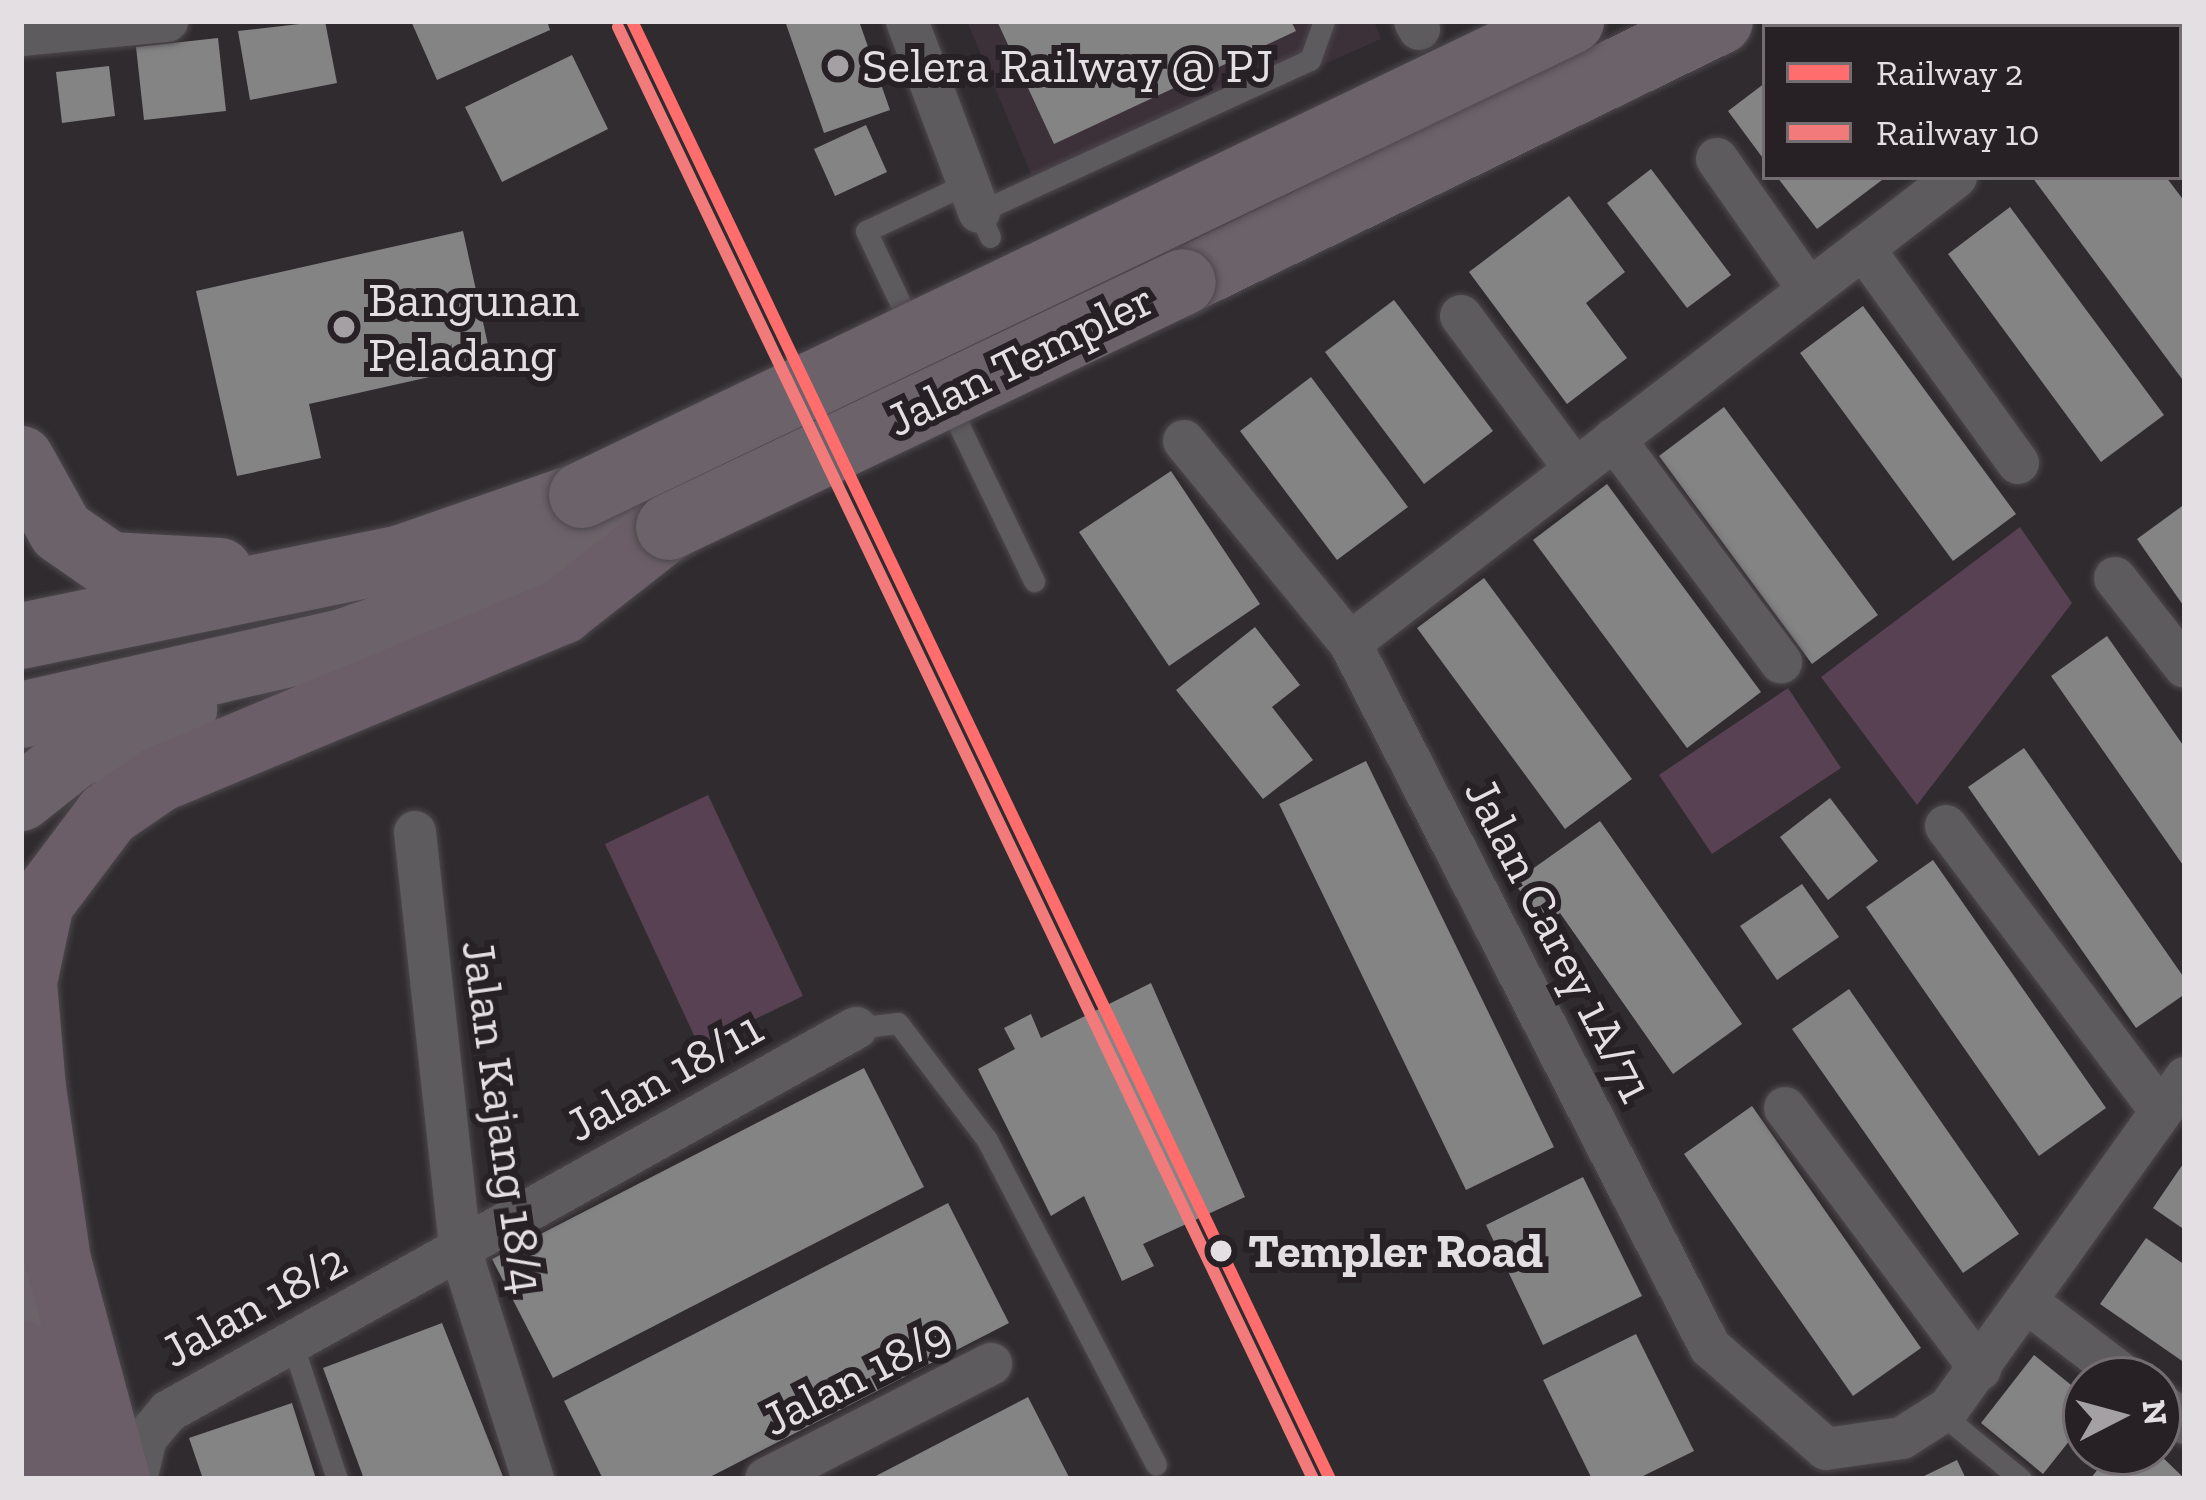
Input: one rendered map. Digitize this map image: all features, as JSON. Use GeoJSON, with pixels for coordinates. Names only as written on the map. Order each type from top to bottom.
{"type":"FeatureCollection","features":[{"type":"Feature","properties":{"kind":"highway"},"geometry":{"type":"LineString","coordinates":[[117,1479],[58,1261],[33,1088],[24,982],[41,903],[108,814],[159,779],[336,711],[562,611],[669,527]]}},
{"type":"Feature","properties":{"kind":"highway"},"geometry":{"type":"LineString","coordinates":[[21,1353],[56,1479]]}},
{"type":"Feature","properties":{"kind":"main road","name":"Jalan Templer"},"geometry":{"type":"LineString","coordinates":[[21,636],[401,558],[583,495],[1571,21]]}},
{"type":"Feature","properties":{"kind":"main road","name":"Jalan Templer"},"geometry":{"type":"LineString","coordinates":[[21,715],[254,667],[486,600],[669,527],[1637,66],[1720,21]]}},
{"type":"Feature","properties":{"kind":"main road"},"geometry":{"type":"LineString","coordinates":[[21,458],[61,531],[110,565],[302,578]]}},
{"type":"Feature","properties":{"kind":"main road"},"geometry":{"type":"LineString","coordinates":[[21,798],[74,756],[167,720],[254,667]]}},
{"type":"Feature","properties":{"kind":"main road"},"geometry":{"type":"LineString","coordinates":[[21,1192],[40,1334],[93,1479]]}},
{"type":"Feature","properties":{"kind":"street"},"geometry":{"type":"LineString","coordinates":[[21,35],[167,21]]}},
{"type":"Feature","properties":{"kind":"street"},"geometry":{"type":"LineString","coordinates":[[907,21],[979,210]]}},
{"type":"Feature","properties":{"kind":"street"},"geometry":{"type":"LineString","coordinates":[[1718,159],[1809,290]]}},
{"type":"Feature","properties":{"kind":"street"},"geometry":{"type":"LineString","coordinates":[[1349,643],[1952,180]]}},
{"type":"Feature","properties":{"kind":"street"},"geometry":{"type":"LineString","coordinates":[[1863,248],[2018,463]]}},
{"type":"Feature","properties":{"kind":"street"},"geometry":{"type":"LineString","coordinates":[[1461,316],[1576,469]]}},
{"type":"Feature","properties":{"kind":"street"},"geometry":{"type":"LineString","coordinates":[[1614,439],[1781,662]]}},
{"type":"Feature","properties":{"kind":"street","name":"Jalan Carey 1A/71"},"geometry":{"type":"LineString","coordinates":[[1184,441],[1349,643],[1710,1347],[1832,1464],[1902,1438],[1943,1415],[2173,1095]]}},
{"type":"Feature","properties":{"kind":"street"},"geometry":{"type":"LineString","coordinates":[[2116,578],[2185,667]]}},
{"type":"Feature","properties":{"kind":"street"},"geometry":{"type":"LineString","coordinates":[[1946,826],[2173,1095]]}},
{"type":"Feature","properties":{"kind":"street","name":"Jalan Kajang 18/4"},"geometry":{"type":"LineString","coordinates":[[415,832],[460,1249],[533,1479]]}},
{"type":"Feature","properties":{"kind":"street","name":"Jalan 18/11"},"geometry":{"type":"LineString","coordinates":[[460,1249],[856,1028]]}},
{"type":"Feature","properties":{"kind":"street"},"geometry":{"type":"LineString","coordinates":[[1786,1108],[1980,1369]]}},
{"type":"Feature","properties":{"kind":"street","name":"Jalan 18/2"},"geometry":{"type":"LineString","coordinates":[[136,1479],[146,1438],[169,1411],[460,1249]]}},
{"type":"Feature","properties":{"kind":"street"},"geometry":{"type":"LineString","coordinates":[[2027,1302],[2098,1356]]}},
{"type":"Feature","properties":{"kind":"street","name":"Jalan 18/9"},"geometry":{"type":"LineString","coordinates":[[766,1479],[991,1364]]}},
{"type":"Feature","properties":{"kind":"lane"},"geometry":{"type":"LineString","coordinates":[[1034,581],[866,231],[979,210],[1310,60],[1324,21]]}},
{"type":"Feature","properties":{"kind":"lane"},"geometry":{"type":"LineString","coordinates":[[856,1028],[898,1023],[987,1140],[1156,1465]]}},
{"type":"Feature","properties":{"kind":"lane"},"geometry":{"type":"LineString","coordinates":[[292,1343],[337,1479]]}},
{"type":"Feature","properties":{"kind":"lane"},"geometry":{"type":"LineString","coordinates":[[1943,1415],[2020,1479]]}},
{"type":"Feature","properties":{"kind":"shaded area"},"geometry":{"type":"Polygon","coordinates":[[[967,21],[1374,21],[1381,39],[1038,191],[967,21]]]}},
{"type":"Feature","properties":{"kind":"shaded area"},"geometry":{"type":"Polygon","coordinates":[[[2020,527],[2072,603],[1917,805],[1821,677],[2020,527]]]}},
{"type":"Feature","properties":{"kind":"shaded area"},"geometry":{"type":"Polygon","coordinates":[[[1788,688],[1841,768],[1712,854],[1659,775],[1788,688]]]}},
{"type":"Feature","properties":{"kind":"shaded area"},"geometry":{"type":"Polygon","coordinates":[[[708,795],[803,996],[699,1046],[605,844],[708,795]]]}},
{"type":"Feature","properties":{"kind":"building"},"geometry":{"type":"Polygon","coordinates":[[[325,21],[337,83],[250,100],[238,31],[325,21]]]}},
{"type":"Feature","properties":{"kind":"building"},"geometry":{"type":"Polygon","coordinates":[[[411,21],[547,21],[550,30],[437,80],[411,21]]]}},
{"type":"Feature","properties":{"kind":"building","name":"Selera Railway @ PJ"},"geometry":{"type":"Polygon","coordinates":[[[785,21],[859,21],[890,110],[824,133],[785,21]]]}},
{"type":"Feature","properties":{"kind":"building"},"geometry":{"type":"Polygon","coordinates":[[[997,21],[1291,21],[1296,31],[1054,144],[997,21]]]}},
{"type":"Feature","properties":{"kind":"building"},"geometry":{"type":"Polygon","coordinates":[[[218,38],[226,111],[144,120],[136,47],[218,38]]]}},
{"type":"Feature","properties":{"kind":"building"},"geometry":{"type":"Polygon","coordinates":[[[572,55],[608,129],[502,182],[465,107],[572,55]]]}},
{"type":"Feature","properties":{"kind":"building"},"geometry":{"type":"Polygon","coordinates":[[[109,66],[115,116],[62,123],[56,72],[109,66]]]}},
{"type":"Feature","properties":{"kind":"building"},"geometry":{"type":"Polygon","coordinates":[[[1762,85],[1762,157],[1728,111],[1762,85]]]}},
{"type":"Feature","properties":{"kind":"building"},"geometry":{"type":"Polygon","coordinates":[[[866,125],[887,172],[835,196],[814,149],[866,125]]]}},
{"type":"Feature","properties":{"kind":"building"},"geometry":{"type":"Polygon","coordinates":[[[1651,169],[1731,275],[1687,308],[1607,203],[1651,169]]]}},
{"type":"Feature","properties":{"kind":"building"},"geometry":{"type":"Polygon","coordinates":[[[1779,180],[1882,180],[1817,229],[1779,180]]]}},
{"type":"Feature","properties":{"kind":"building"},"geometry":{"type":"Polygon","coordinates":[[[2034,180],[2168,180],[2185,202],[2185,383],[2034,180]]]}},
{"type":"Feature","properties":{"kind":"building"},"geometry":{"type":"Polygon","coordinates":[[[1569,196],[1625,272],[1586,303],[1627,358],[1567,404],[1469,272],[1569,196]]]}},
{"type":"Feature","properties":{"kind":"building"},"geometry":{"type":"Polygon","coordinates":[[[2010,207],[2164,415],[2101,462],[1948,254],[2010,207]]]}},
{"type":"Feature","properties":{"kind":"building","name":"Bangunan Peladang"},"geometry":{"type":"Polygon","coordinates":[[[463,231],[492,363],[309,404],[321,458],[237,476],[196,291],[463,231]]]}},
{"type":"Feature","properties":{"kind":"building"},"geometry":{"type":"Polygon","coordinates":[[[1394,300],[1493,431],[1424,484],[1325,352],[1394,300]]]}},
{"type":"Feature","properties":{"kind":"building"},"geometry":{"type":"Polygon","coordinates":[[[1863,306],[2016,514],[1953,561],[1800,353],[1863,306]]]}},
{"type":"Feature","properties":{"kind":"building"},"geometry":{"type":"Polygon","coordinates":[[[1311,377],[1408,507],[1337,560],[1240,431],[1311,377]]]}},
{"type":"Feature","properties":{"kind":"building"},"geometry":{"type":"Polygon","coordinates":[[[1724,407],[1878,615],[1812,664],[1659,456],[1724,407]]]}},
{"type":"Feature","properties":{"kind":"building"},"geometry":{"type":"Polygon","coordinates":[[[1171,471],[1260,604],[1169,666],[1079,532],[1171,471]]]}},
{"type":"Feature","properties":{"kind":"building"},"geometry":{"type":"Polygon","coordinates":[[[1607,484],[1761,692],[1687,748],[1533,540],[1607,484]]]}},
{"type":"Feature","properties":{"kind":"building"},"geometry":{"type":"Polygon","coordinates":[[[2185,504],[2185,608],[2137,539],[2185,504]]]}},
{"type":"Feature","properties":{"kind":"building"},"geometry":{"type":"Polygon","coordinates":[[[1484,578],[1632,779],[1565,829],[1417,628],[1484,578]]]}},
{"type":"Feature","properties":{"kind":"building"},"geometry":{"type":"Polygon","coordinates":[[[1255,627],[1300,685],[1272,707],[1313,760],[1263,799],[1176,690],[1255,627]]]}},
{"type":"Feature","properties":{"kind":"building"},"geometry":{"type":"Polygon","coordinates":[[[2107,636],[2185,748],[2185,868],[2051,676],[2107,636]]]}},
{"type":"Feature","properties":{"kind":"building"},"geometry":{"type":"Polygon","coordinates":[[[2024,748],[2185,979],[2185,994],[2136,1028],[1968,787],[2024,748]]]}},
{"type":"Feature","properties":{"kind":"building"},"geometry":{"type":"Polygon","coordinates":[[[1366,761],[1554,1147],[1466,1190],[1279,804],[1366,761]]]}},
{"type":"Feature","properties":{"kind":"building"},"geometry":{"type":"Polygon","coordinates":[[[1830,798],[1878,861],[1828,900],[1780,837],[1830,798]]]}},
{"type":"Feature","properties":{"kind":"building"},"geometry":{"type":"Polygon","coordinates":[[[1600,821],[1742,1024],[1673,1074],[1560,913],[1543,925],[1514,882],[1600,821]]]}},
{"type":"Feature","properties":{"kind":"building"},"geometry":{"type":"Polygon","coordinates":[[[1933,860],[2106,1108],[2039,1156],[1866,907],[1933,860]]]}},
{"type":"Feature","properties":{"kind":"building"},"geometry":{"type":"Polygon","coordinates":[[[1802,884],[1839,937],[1777,980],[1740,926],[1802,884]]]}},
{"type":"Feature","properties":{"kind":"building"},"geometry":{"type":"Polygon","coordinates":[[[1151,983],[1245,1197],[1143,1244],[1154,1266],[1122,1281],[1084,1196],[1051,1216],[978,1069],[1015,1049],[1004,1028],[1031,1014],[1041,1038],[1151,983]]]}},
{"type":"Feature","properties":{"kind":"building"},"geometry":{"type":"Polygon","coordinates":[[[1849,989],[2019,1234],[1963,1273],[1792,1029],[1849,989]]]}},
{"type":"Feature","properties":{"kind":"building"},"geometry":{"type":"Polygon","coordinates":[[[864,1068],[924,1187],[553,1378],[492,1259],[864,1068]]]}},
{"type":"Feature","properties":{"kind":"building"},"geometry":{"type":"Polygon","coordinates":[[[1752,1106],[1921,1348],[1853,1396],[1684,1154],[1752,1106]]]}},
{"type":"Feature","properties":{"kind":"building"},"geometry":{"type":"Polygon","coordinates":[[[2185,1161],[2185,1230],[2153,1208],[2185,1161]]]}},
{"type":"Feature","properties":{"kind":"building"},"geometry":{"type":"Polygon","coordinates":[[[1583,1177],[1642,1296],[1543,1345],[1486,1225],[1583,1177]]]}},
{"type":"Feature","properties":{"kind":"building"},"geometry":{"type":"Polygon","coordinates":[[[948,1203],[1009,1323],[706,1479],[603,1479],[564,1401],[948,1203]]]}},
{"type":"Feature","properties":{"kind":"building"},"geometry":{"type":"Polygon","coordinates":[[[2146,1238],[2185,1265],[2185,1363],[2182,1356],[2175,1356],[2100,1304],[2146,1238]]]}},
{"type":"Feature","properties":{"kind":"building"},"geometry":{"type":"Polygon","coordinates":[[[442,1323],[504,1479],[364,1479],[323,1368],[442,1323]]]}},
{"type":"Feature","properties":{"kind":"building"},"geometry":{"type":"Polygon","coordinates":[[[1636,1334],[1694,1451],[1637,1479],[1592,1479],[1543,1380],[1636,1334]]]}},
{"type":"Feature","properties":{"kind":"building"},"geometry":{"type":"Polygon","coordinates":[[[2034,1355],[2062,1378],[2062,1450],[2043,1474],[1981,1423],[2034,1355]]]}},
{"type":"Feature","properties":{"kind":"building"},"geometry":{"type":"Polygon","coordinates":[[[1028,1397],[1070,1479],[870,1479],[1028,1397]]]}},
{"type":"Feature","properties":{"kind":"building"},"geometry":{"type":"Polygon","coordinates":[[[292,1403],[316,1479],[203,1479],[189,1438],[292,1403]]]}},
{"type":"Feature","properties":{"kind":"building"},"geometry":{"type":"Polygon","coordinates":[[[1957,1460],[1966,1479],[1918,1479],[1957,1460]]]}},
{"type":"Feature","properties":{"kind":"building"},"geometry":{"type":"Polygon","coordinates":[[[2182,1476],[2185,1479],[2090,1479],[2182,1476]]]}},
{"type":"Feature","properties":{"kind":"rail line","name":"2"},"geometry":{"type":"LineString","coordinates":[[632,21],[1330,1479]]}},
{"type":"Feature","properties":{"kind":"rail line","name":"10"},"geometry":{"type":"LineString","coordinates":[[618,27],[1313,1479]]}},
{"type":"Feature","properties":{"kind":"place","name":"Selera Railway @ PJ"},"geometry":{"type":"Point","coordinates":[838,66]}},
{"type":"Feature","properties":{"kind":"place","name":"Bangunan Peladang"},"geometry":{"type":"Point","coordinates":[344,327]}},
{"type":"Feature","properties":{"kind":"place","name":"Templer Road"},"geometry":{"type":"Point","coordinates":[1221,1251]}}]}
